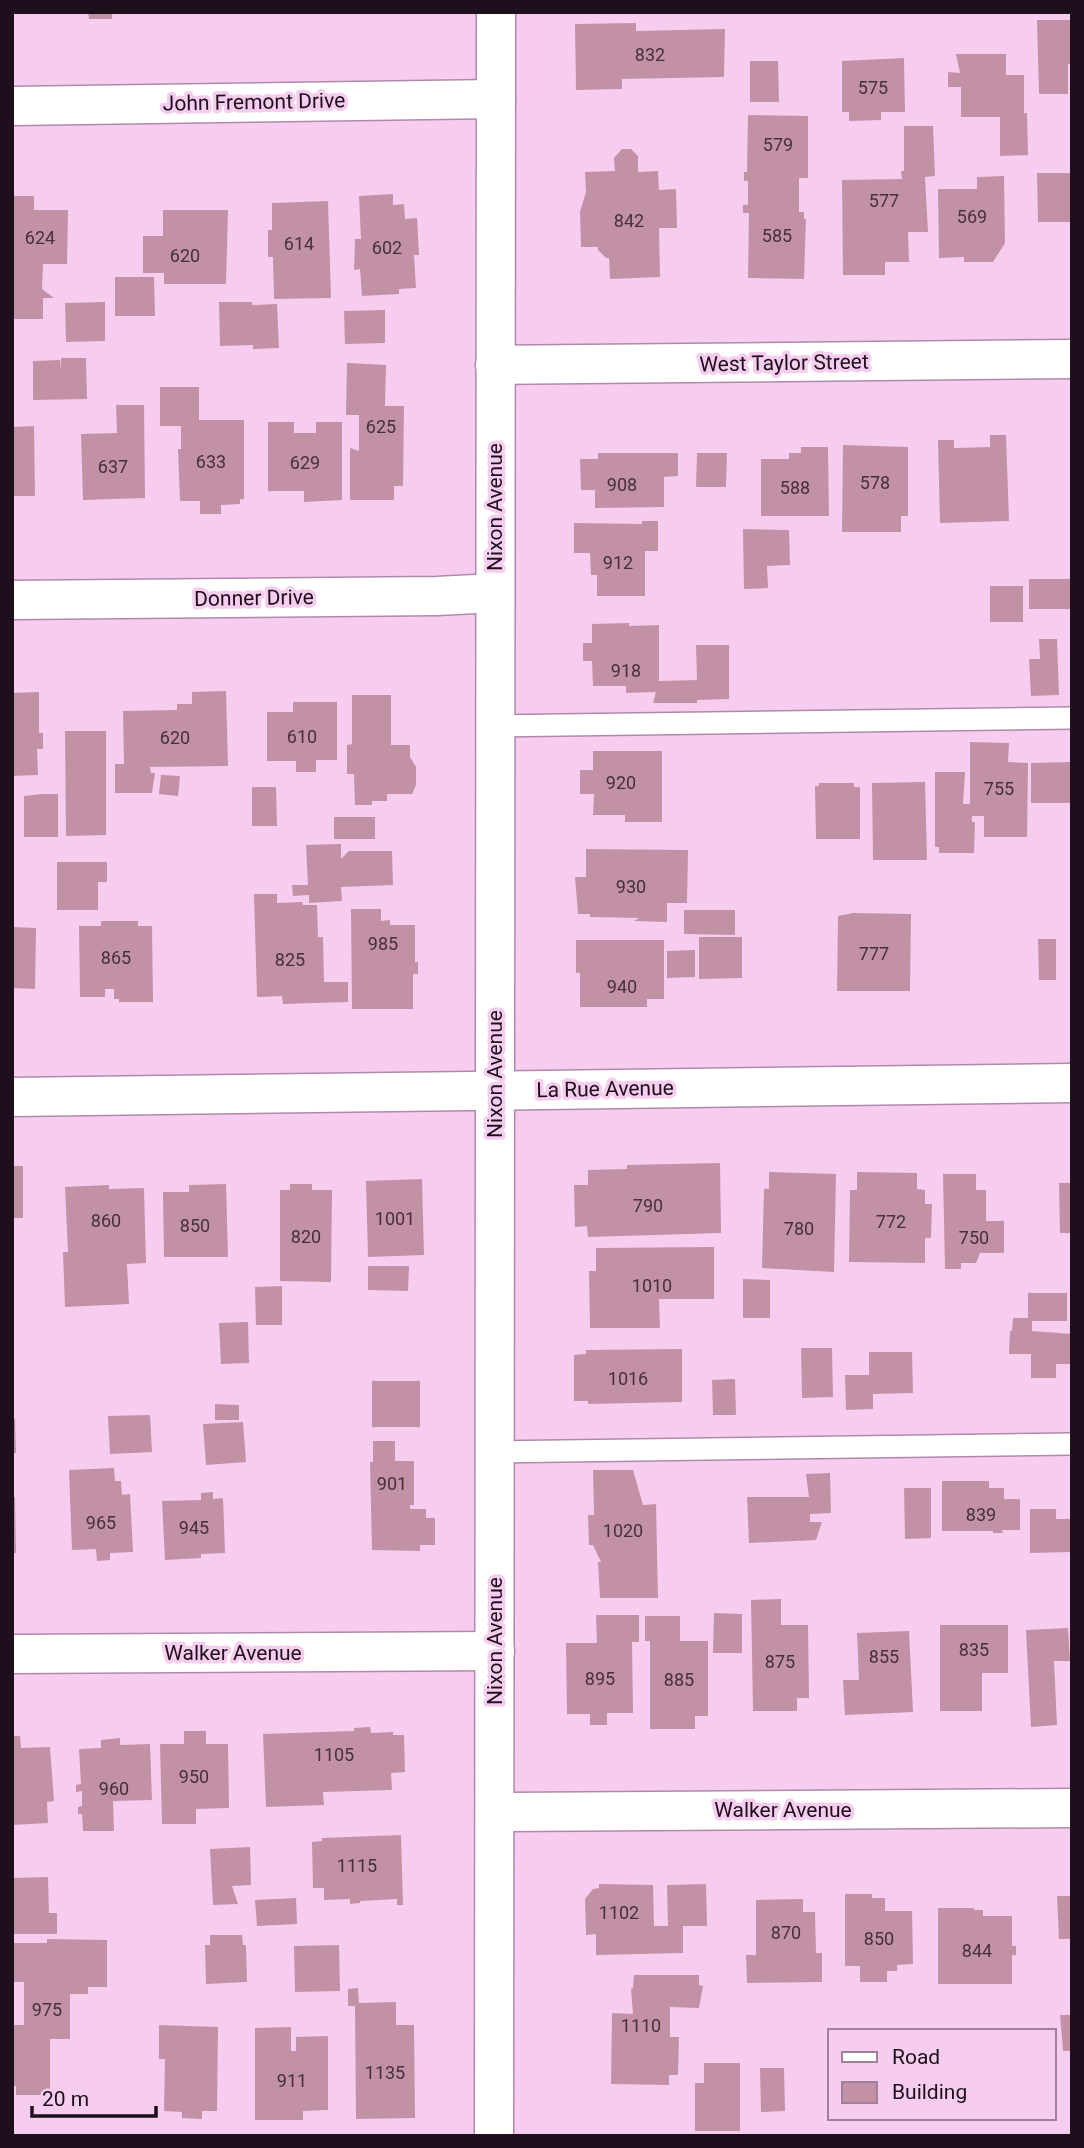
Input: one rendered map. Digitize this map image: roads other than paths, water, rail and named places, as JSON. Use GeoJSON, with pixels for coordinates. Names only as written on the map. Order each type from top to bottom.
{"type":"FeatureCollection","features":[{"type":"Feature","properties":{"kind":"street","name":"Nixon Avenue"},"geometry":{"type":"LineString","coordinates":[[494,2136],[496,12]]}},
{"type":"Feature","properties":{"kind":"street","name":"John Fremont Drive"},"geometry":{"type":"LineString","coordinates":[[12,106],[496,99]]}},
{"type":"Feature","properties":{"kind":"street","name":"West Taylor Street"},"geometry":{"type":"LineString","coordinates":[[495,365],[1072,359]]}},
{"type":"Feature","properties":{"kind":"street","name":"Donner Drive"},"geometry":{"type":"LineString","coordinates":[[12,600],[437,596],[495,593]]}},
{"type":"Feature","properties":{"kind":"street","name":"La Rue Avenue"},"geometry":{"type":"LineString","coordinates":[[12,1097],[1072,1083]]}},
{"type":"Feature","properties":{"kind":"street","name":"Walker Avenue"},"geometry":{"type":"LineString","coordinates":[[12,1654],[495,1651]]}},
{"type":"Feature","properties":{"kind":"street","name":"Walker Avenue"},"geometry":{"type":"LineString","coordinates":[[495,1812],[1072,1808]]}},
{"type":"Feature","properties":{"kind":"lane"},"geometry":{"type":"LineString","coordinates":[[495,726],[1072,718]]}},
{"type":"Feature","properties":{"kind":"lane"},"geometry":{"type":"LineString","coordinates":[[495,1451],[1072,1444]]}}]}
